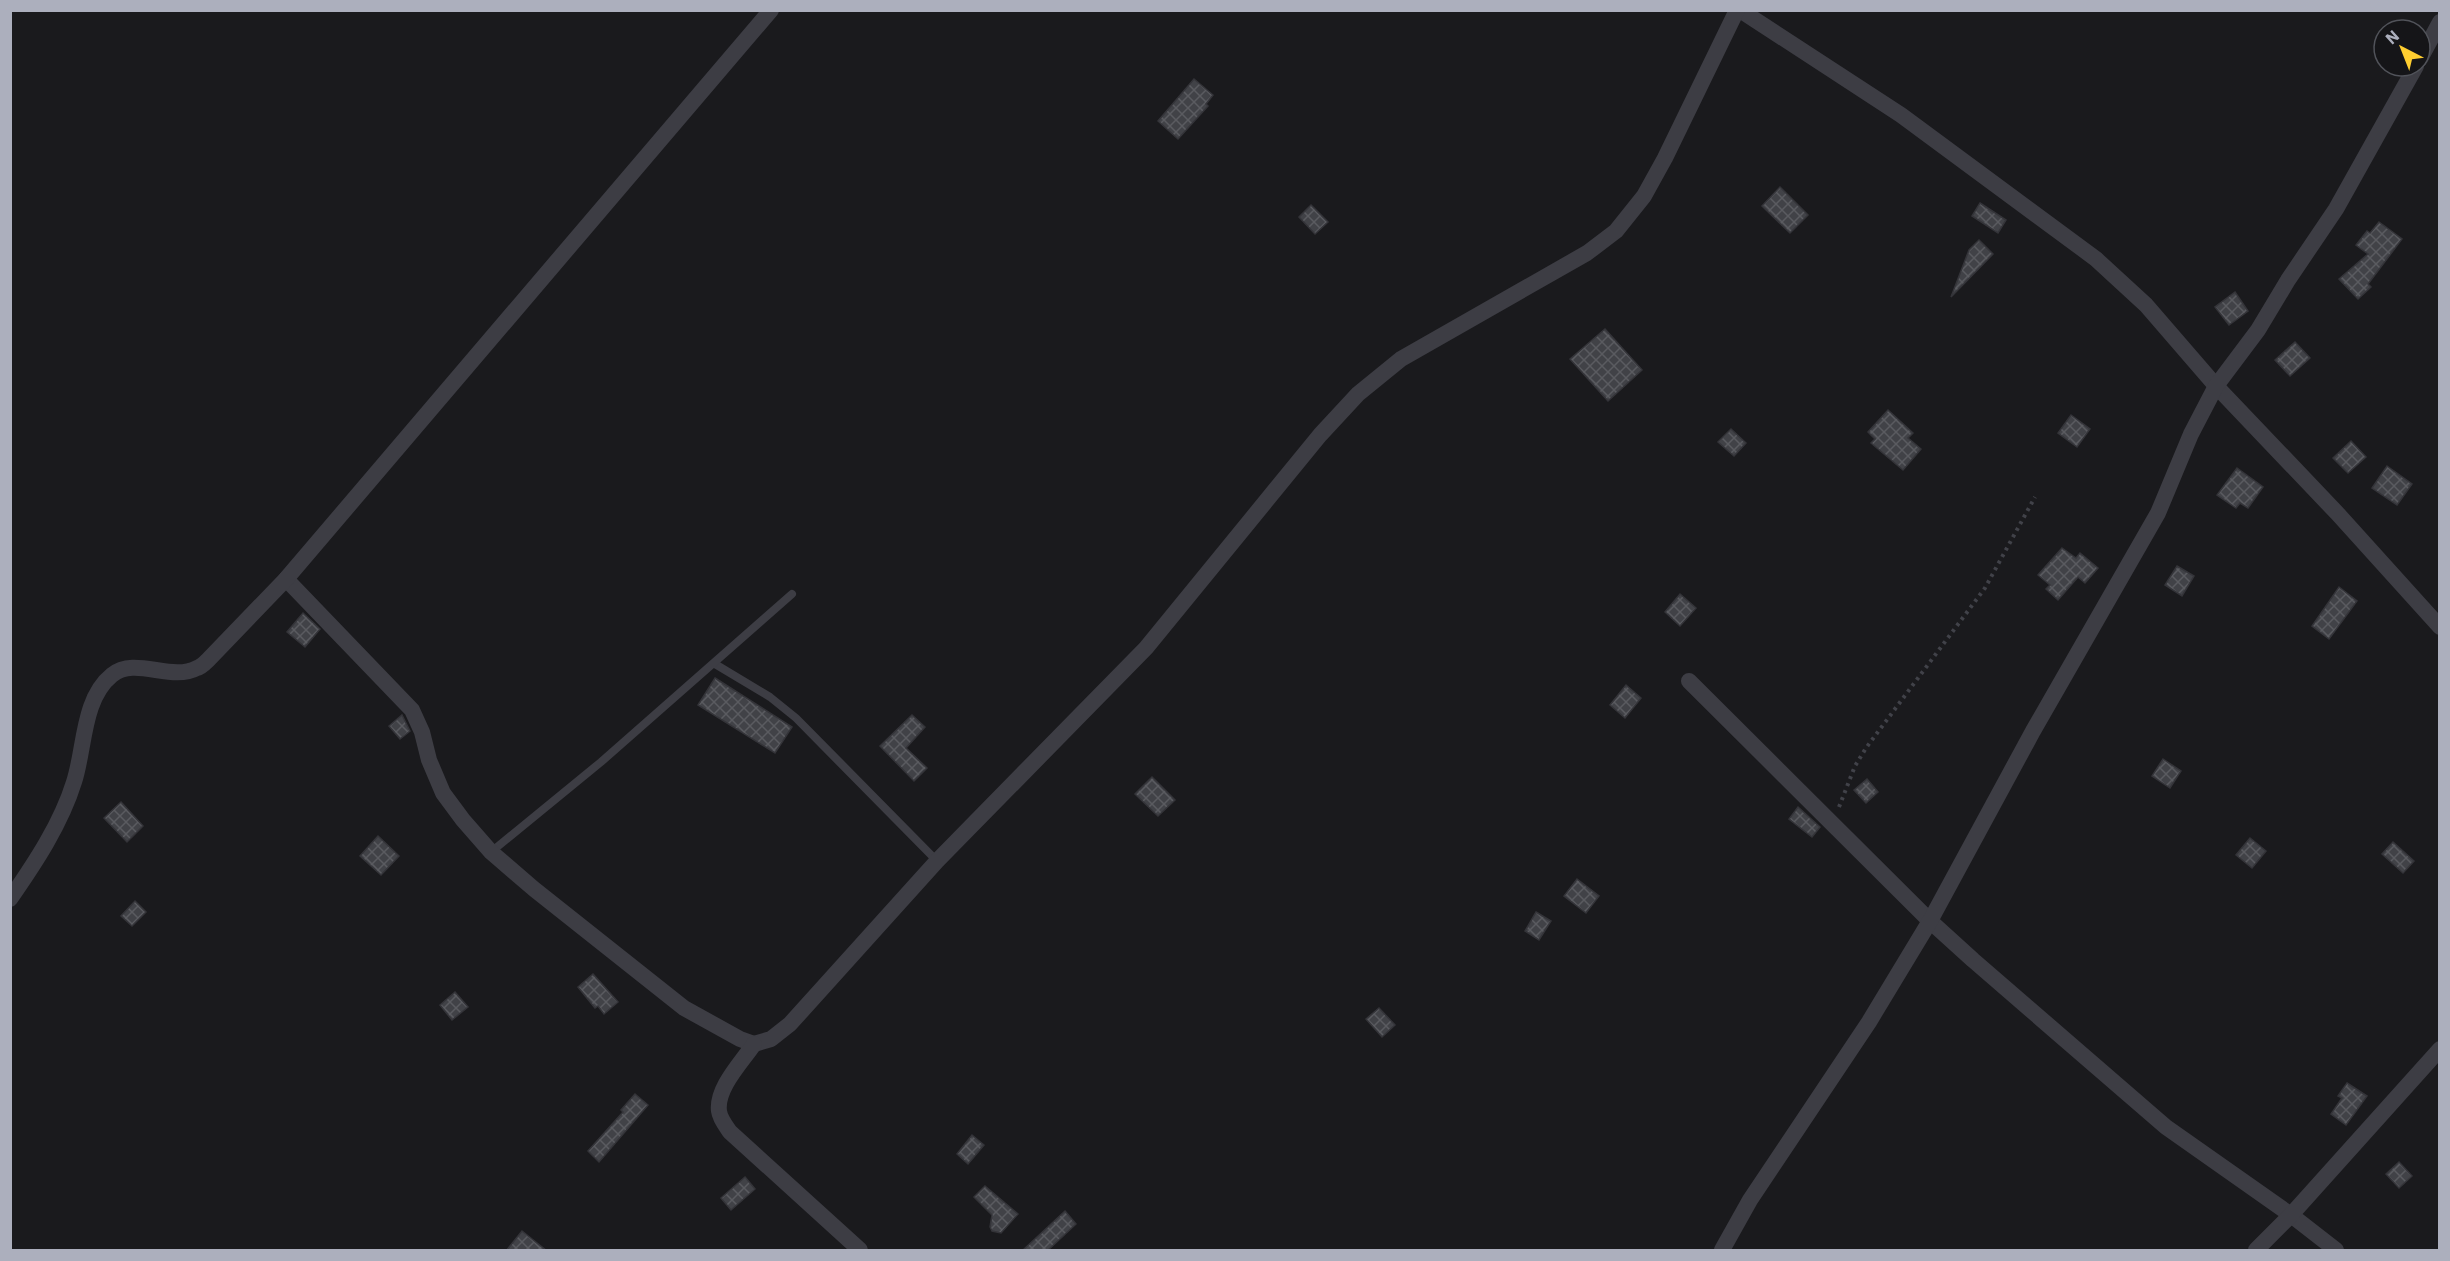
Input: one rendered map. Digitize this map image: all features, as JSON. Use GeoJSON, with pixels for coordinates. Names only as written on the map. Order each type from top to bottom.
{"type":"FeatureCollection","features":[{"type":"Feature","properties":{"kind":"street"},"geometry":{"type":"LineString","coordinates":[[10,899],[56,825],[65,804],[74,782],[91,708],[100,686],[114,673],[131,668],[162,671],[196,669],[208,660],[286,579],[771,10]]}},
{"type":"Feature","properties":{"kind":"street"},"geometry":{"type":"LineString","coordinates":[[286,579],[412,710],[422,732],[429,760],[442,793],[491,852],[608,949],[684,1008],[740,1039],[754,1044],[771,1039],[790,1024],[937,861],[1146,648],[1320,435],[1358,394],[1401,359],[1587,253],[1616,231],[1644,196],[1660,168],[1739,10],[1901,116],[2096,259],[2146,305],[2216,386],[2337,513],[2439,627]]}},
{"type":"Feature","properties":{"kind":"street"},"geometry":{"type":"LineString","coordinates":[[2432,36],[2439,22]]}},
{"type":"Feature","properties":{"kind":"street"},"geometry":{"type":"LineString","coordinates":[[1722,1251],[1750,1200],[1869,1022],[1930,921],[2033,731],[2158,513],[2191,434],[2216,386],[2258,330],[2288,280],[2336,209],[2409,78]]}},
{"type":"Feature","properties":{"kind":"street"},"geometry":{"type":"LineString","coordinates":[[1689,681],[1930,921],[2166,1126],[2291,1215],[2336,1251]]}},
{"type":"Feature","properties":{"kind":"street"},"geometry":{"type":"LineString","coordinates":[[754,1044],[723,1089],[719,1100],[722,1120],[730,1132],[860,1251]]}},
{"type":"Feature","properties":{"kind":"street"},"geometry":{"type":"LineString","coordinates":[[2256,1251],[2439,1049]]}},
{"type":"Feature","properties":{"kind":"lane"},"geometry":{"type":"LineString","coordinates":[[491,852],[715,664],[792,594]]}},
{"type":"Feature","properties":{"kind":"lane"},"geometry":{"type":"LineString","coordinates":[[715,664],[770,697],[796,718],[937,861]]}},
{"type":"Feature","properties":{"kind":"path"},"geometry":{"type":"LineString","coordinates":[[1833,825],[1855,765],[1946,638],[1985,588],[2035,497]]}},
{"type":"Feature","properties":{"kind":"building"},"geometry":{"type":"Polygon","coordinates":[[[1194,79],[1213,95],[1206,104],[1208,106],[1178,139],[1158,121],[1194,79]]]}},
{"type":"Feature","properties":{"kind":"building"},"geometry":{"type":"Polygon","coordinates":[[[1780,187],[1808,215],[1790,233],[1762,206],[1780,187]]]}},
{"type":"Feature","properties":{"kind":"building"},"geometry":{"type":"Polygon","coordinates":[[[1980,203],[2006,220],[1998,233],[1972,216],[1980,203]]]}},
{"type":"Feature","properties":{"kind":"building"},"geometry":{"type":"Polygon","coordinates":[[[1311,205],[1328,222],[1315,234],[1299,217],[1311,205]]]}},
{"type":"Feature","properties":{"kind":"building"},"geometry":{"type":"Polygon","coordinates":[[[2379,222],[2402,239],[2368,284],[2371,287],[2358,299],[2339,279],[2368,254],[2356,245],[2367,231],[2370,233],[2379,222]]]}},
{"type":"Feature","properties":{"kind":"building"},"geometry":{"type":"Polygon","coordinates":[[[1979,240],[1993,254],[1951,297],[1969,250],[1979,240]]]}},
{"type":"Feature","properties":{"kind":"building"},"geometry":{"type":"Polygon","coordinates":[[[2235,292],[2248,311],[2229,325],[2215,307],[2235,292]]]}},
{"type":"Feature","properties":{"kind":"building"},"geometry":{"type":"Polygon","coordinates":[[[1605,329],[1642,370],[1608,401],[1570,359],[1605,329]]]}},
{"type":"Feature","properties":{"kind":"building"},"geometry":{"type":"Polygon","coordinates":[[[2295,342],[2310,358],[2290,376],[2275,360],[2295,342]]]}},
{"type":"Feature","properties":{"kind":"building"},"geometry":{"type":"Polygon","coordinates":[[[1888,410],[1913,433],[1908,438],[1921,449],[1903,470],[1871,443],[1875,439],[1868,432],[1888,410]]]}},
{"type":"Feature","properties":{"kind":"building"},"geometry":{"type":"Polygon","coordinates":[[[2071,415],[2090,429],[2077,447],[2058,433],[2071,415]]]}},
{"type":"Feature","properties":{"kind":"building"},"geometry":{"type":"Polygon","coordinates":[[[1731,429],[1746,443],[1734,456],[1718,442],[1731,429]]]}},
{"type":"Feature","properties":{"kind":"building"},"geometry":{"type":"Polygon","coordinates":[[[2351,441],[2366,457],[2348,473],[2333,458],[2351,441]]]}},
{"type":"Feature","properties":{"kind":"building"},"geometry":{"type":"Polygon","coordinates":[[[2387,466],[2412,484],[2397,505],[2372,488],[2387,466]]]}},
{"type":"Feature","properties":{"kind":"building"},"geometry":{"type":"Polygon","coordinates":[[[2237,468],[2263,487],[2248,508],[2240,503],[2236,508],[2217,495],[2237,468]]]}},
{"type":"Feature","properties":{"kind":"building"},"geometry":{"type":"Polygon","coordinates":[[[2062,548],[2076,558],[2080,553],[2098,568],[2085,583],[2078,577],[2058,600],[2046,589],[2050,585],[2038,575],[2062,548]]]}},
{"type":"Feature","properties":{"kind":"building"},"geometry":{"type":"Polygon","coordinates":[[[2177,566],[2194,576],[2182,596],[2165,585],[2177,566]]]}},
{"type":"Feature","properties":{"kind":"building"},"geometry":{"type":"Polygon","coordinates":[[[2339,587],[2357,601],[2329,639],[2312,626],[2339,587]]]}},
{"type":"Feature","properties":{"kind":"building"},"geometry":{"type":"Polygon","coordinates":[[[1680,594],[1696,608],[1680,626],[1665,612],[1680,594]]]}},
{"type":"Feature","properties":{"kind":"building"},"geometry":{"type":"Polygon","coordinates":[[[303,613],[320,629],[305,647],[287,632],[303,613]]]}},
{"type":"Feature","properties":{"kind":"building"},"geometry":{"type":"Polygon","coordinates":[[[715,678],[792,727],[775,753],[698,705],[715,678]]]}},
{"type":"Feature","properties":{"kind":"building"},"geometry":{"type":"Polygon","coordinates":[[[1626,685],[1641,698],[1625,718],[1610,705],[1626,685]]]}},
{"type":"Feature","properties":{"kind":"building"},"geometry":{"type":"Polygon","coordinates":[[[402,715],[410,731],[400,739],[389,726],[402,715]]]}},
{"type":"Feature","properties":{"kind":"building"},"geometry":{"type":"Polygon","coordinates":[[[912,715],[925,727],[906,748],[927,768],[914,781],[880,746],[912,715]]]}},
{"type":"Feature","properties":{"kind":"building"},"geometry":{"type":"Polygon","coordinates":[[[2163,759],[2181,771],[2170,788],[2152,776],[2163,759]]]}},
{"type":"Feature","properties":{"kind":"building"},"geometry":{"type":"Polygon","coordinates":[[[1152,777],[1175,800],[1158,816],[1135,794],[1152,777]]]}},
{"type":"Feature","properties":{"kind":"building"},"geometry":{"type":"Polygon","coordinates":[[[1867,779],[1878,792],[1866,803],[1854,790],[1867,779]]]}},
{"type":"Feature","properties":{"kind":"building"},"geometry":{"type":"Polygon","coordinates":[[[121,802],[143,826],[127,842],[104,818],[121,802]]]}},
{"type":"Feature","properties":{"kind":"building"},"geometry":{"type":"Polygon","coordinates":[[[1798,807],[1820,827],[1812,837],[1789,819],[1798,807]]]}},
{"type":"Feature","properties":{"kind":"building"},"geometry":{"type":"Polygon","coordinates":[[[378,836],[399,856],[381,875],[360,856],[378,836]]]}},
{"type":"Feature","properties":{"kind":"building"},"geometry":{"type":"Polygon","coordinates":[[[2250,838],[2266,851],[2252,868],[2236,855],[2250,838]]]}},
{"type":"Feature","properties":{"kind":"building"},"geometry":{"type":"Polygon","coordinates":[[[2393,842],[2414,861],[2403,873],[2382,854],[2393,842]]]}},
{"type":"Feature","properties":{"kind":"building"},"geometry":{"type":"Polygon","coordinates":[[[1577,879],[1599,896],[1586,913],[1564,896],[1577,879]]]}},
{"type":"Feature","properties":{"kind":"building"},"geometry":{"type":"Polygon","coordinates":[[[135,901],[146,912],[132,926],[121,916],[135,901]]]}},
{"type":"Feature","properties":{"kind":"building"},"geometry":{"type":"Polygon","coordinates":[[[1536,912],[1551,921],[1539,940],[1525,931],[1536,912]]]}},
{"type":"Feature","properties":{"kind":"building"},"geometry":{"type":"Polygon","coordinates":[[[593,974],[618,1002],[604,1014],[598,1006],[595,1008],[578,987],[593,974]]]}},
{"type":"Feature","properties":{"kind":"building"},"geometry":{"type":"Polygon","coordinates":[[[455,992],[468,1007],[452,1020],[440,1005],[455,992]]]}},
{"type":"Feature","properties":{"kind":"building"},"geometry":{"type":"Polygon","coordinates":[[[1379,1008],[1395,1025],[1382,1037],[1366,1019],[1379,1008]]]}},
{"type":"Feature","properties":{"kind":"building"},"geometry":{"type":"Polygon","coordinates":[[[2347,1083],[2367,1096],[2346,1125],[2331,1114],[2342,1098],[2338,1096],[2347,1083]]]}},
{"type":"Feature","properties":{"kind":"building"},"geometry":{"type":"Polygon","coordinates":[[[635,1094],[648,1105],[599,1162],[588,1151],[623,1112],[621,1110],[635,1094]]]}},
{"type":"Feature","properties":{"kind":"building"},"geometry":{"type":"Polygon","coordinates":[[[972,1135],[984,1145],[968,1164],[957,1154],[972,1135]]]}},
{"type":"Feature","properties":{"kind":"building"},"geometry":{"type":"Polygon","coordinates":[[[2399,1162],[2412,1176],[2399,1188],[2386,1174],[2399,1162]]]}},
{"type":"Feature","properties":{"kind":"building"},"geometry":{"type":"Polygon","coordinates":[[[745,1177],[755,1189],[731,1210],[721,1198],[745,1177]]]}},
{"type":"Feature","properties":{"kind":"building"},"geometry":{"type":"Polygon","coordinates":[[[985,1186],[1018,1214],[1001,1233],[992,1231],[990,1227],[992,1215],[974,1197],[985,1186]]]}},
{"type":"Feature","properties":{"kind":"building"},"geometry":{"type":"Polygon","coordinates":[[[1065,1211],[1076,1224],[1047,1251],[1022,1251],[1065,1211]]]}},
{"type":"Feature","properties":{"kind":"building"},"geometry":{"type":"Polygon","coordinates":[[[522,1231],[547,1251],[506,1251],[522,1231]]]}}]}
